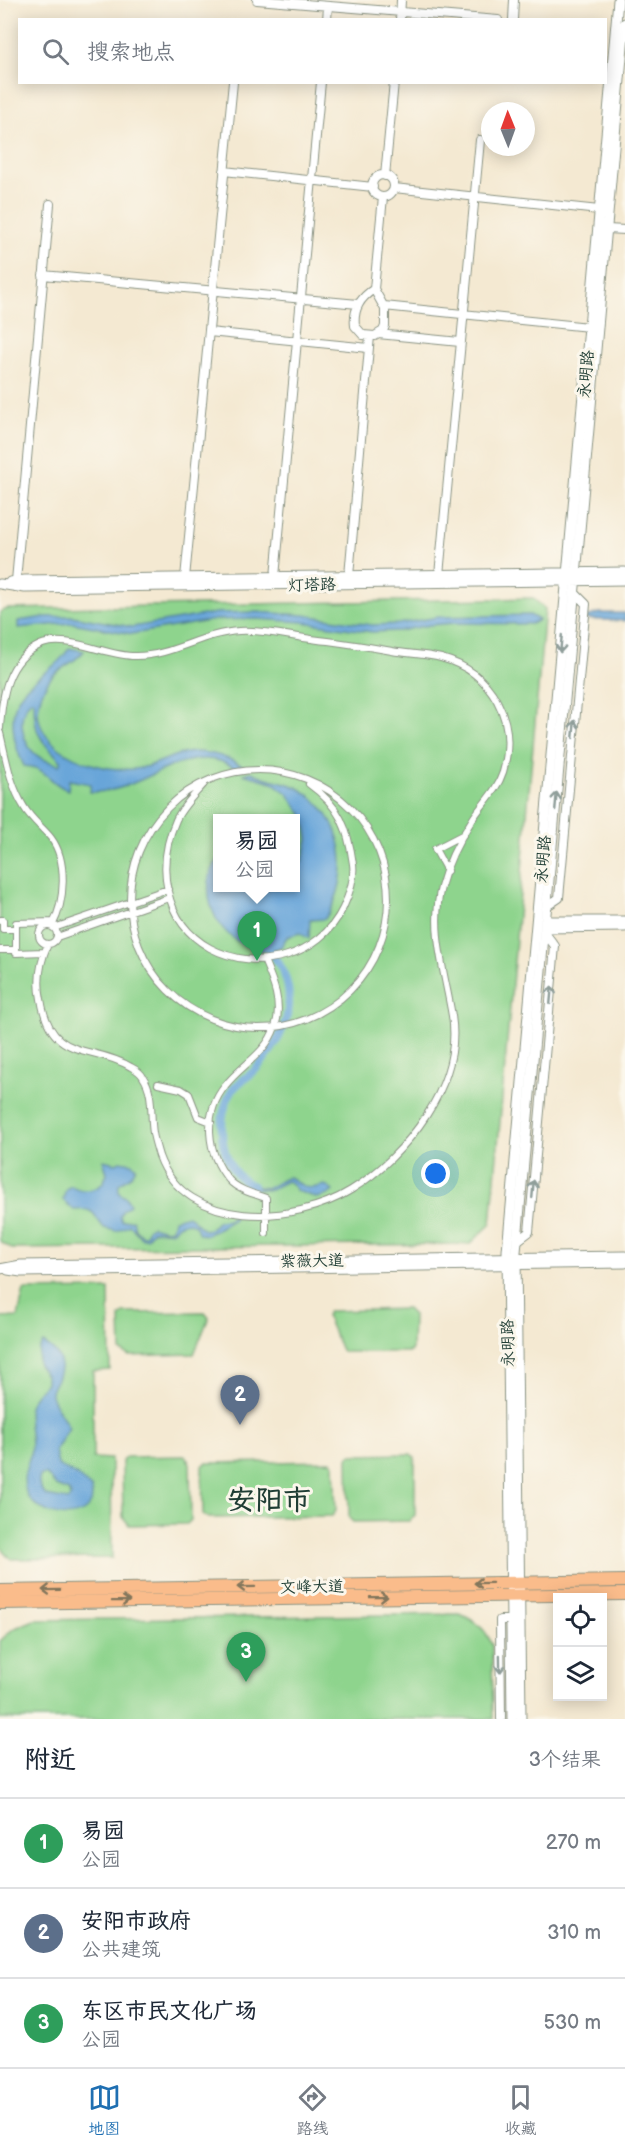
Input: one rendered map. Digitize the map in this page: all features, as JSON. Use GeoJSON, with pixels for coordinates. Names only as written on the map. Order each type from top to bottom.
{"type":"FeatureCollection","features":[{"type":"Feature","properties":{"kind":"main road","name":"文峰大道"},"geometry":{"type":"LineString","coordinates":[[0,1603],[515,1589],[625,1581]]}},
{"type":"Feature","properties":{"kind":"main road","name":"文峰大道"},"geometry":{"type":"LineString","coordinates":[[0,1591],[515,1589],[625,1594]]}},
{"type":"Feature","properties":{"kind":"street"},"geometry":{"type":"LineString","coordinates":[[257,0],[328,6],[400,16],[449,18]]}},
{"type":"Feature","properties":{"kind":"street"},"geometry":{"type":"LineString","coordinates":[[400,16],[401,0]]}},
{"type":"Feature","properties":{"kind":"street"},"geometry":{"type":"LineString","coordinates":[[513,18],[514,0]]}},
{"type":"Feature","properties":{"kind":"street","name":"永明路"},"geometry":{"type":"LineString","coordinates":[[511,1261],[517,1241],[574,592],[571,577],[589,327],[618,0]]}},
{"type":"Feature","properties":{"kind":"street"},"geometry":{"type":"LineString","coordinates":[[327,18],[328,6]]}},
{"type":"Feature","properties":{"kind":"street","name":"永明路"},"geometry":{"type":"LineString","coordinates":[[521,1719],[515,1589],[511,1261],[571,577],[607,229],[625,23]]}},
{"type":"Feature","properties":{"kind":"street"},"geometry":{"type":"LineString","coordinates":[[186,578],[233,84]]}},
{"type":"Feature","properties":{"kind":"street"},"geometry":{"type":"LineString","coordinates":[[275,577],[321,84]]}},
{"type":"Feature","properties":{"kind":"street"},"geometry":{"type":"LineString","coordinates":[[385,176],[394,84]]}},
{"type":"Feature","properties":{"kind":"street"},"geometry":{"type":"LineString","coordinates":[[439,575],[480,140]]}},
{"type":"Feature","properties":{"kind":"street"},"geometry":{"type":"LineString","coordinates":[[224,171],[373,187]]}},
{"type":"Feature","properties":{"kind":"street"},"geometry":{"type":"LineString","coordinates":[[385,176],[392,180],[394,188],[391,193],[383,196],[375,193],[373,187],[377,177],[385,176]]}},
{"type":"Feature","properties":{"kind":"street"},"geometry":{"type":"LineString","coordinates":[[394,188],[599,210]]}},
{"type":"Feature","properties":{"kind":"street"},"geometry":{"type":"LineString","coordinates":[[349,576],[369,348],[374,335],[383,331],[385,326],[384,306],[374,289],[383,196]]}},
{"type":"Feature","properties":{"kind":"street"},"geometry":{"type":"LineString","coordinates":[[16,582],[50,204]]}},
{"type":"Feature","properties":{"kind":"street"},"geometry":{"type":"LineString","coordinates":[[607,229],[625,230]]}},
{"type":"Feature","properties":{"kind":"street"},"geometry":{"type":"LineString","coordinates":[[43,275],[358,304]]}},
{"type":"Feature","properties":{"kind":"street"},"geometry":{"type":"LineString","coordinates":[[374,289],[362,296],[358,304],[355,326],[363,335],[460,342]]}},
{"type":"Feature","properties":{"kind":"street"},"geometry":{"type":"LineString","coordinates":[[384,306],[589,327]]}},
{"type":"Feature","properties":{"kind":"street"},"geometry":{"type":"LineString","coordinates":[[209,332],[369,348]]}},
{"type":"Feature","properties":{"kind":"street","name":"灯塔路"},"geometry":{"type":"LineString","coordinates":[[0,584],[25,588],[571,577],[625,572]]}},
{"type":"Feature","properties":{"kind":"street","name":"灯塔路"},"geometry":{"type":"LineString","coordinates":[[0,584],[186,578],[439,575],[625,580]]}},
{"type":"Feature","properties":{"kind":"street"},"geometry":{"type":"LineString","coordinates":[[0,728],[1,706],[9,678],[19,660],[39,645],[52,642],[67,643],[133,657],[163,654],[235,631],[260,631],[292,638],[365,645],[440,658],[468,669],[490,689],[503,710],[508,739],[502,774],[491,797],[473,818],[441,885],[437,913],[439,950],[453,1022],[450,1059],[435,1102],[418,1129],[397,1154],[347,1193],[319,1204],[266,1216],[228,1213],[202,1204],[186,1194],[160,1161],[155,1143],[149,1092],[143,1075],[125,1064],[83,1052],[62,1042],[51,1028],[43,1012],[39,991],[39,969],[48,944]]}},
{"type":"Feature","properties":{"kind":"street"},"geometry":{"type":"LineString","coordinates":[[0,733],[11,777],[24,807],[53,841],[62,864],[62,895],[53,925],[57,937]]}},
{"type":"Feature","properties":{"kind":"street"},"geometry":{"type":"LineString","coordinates":[[252,770],[269,770],[298,777],[328,789],[348,805],[371,829],[381,849],[388,889],[385,928],[378,952],[369,968],[339,1002],[304,1022],[264,1029],[236,1027],[204,1016],[186,1006],[168,992],[153,974],[141,949],[131,919],[130,883],[136,856],[147,835],[175,801],[192,789],[226,775],[252,770]]}},
{"type":"Feature","properties":{"kind":"street"},"geometry":{"type":"LineString","coordinates":[[204,784],[177,818],[165,851],[165,876],[169,898],[186,928],[210,948],[243,959],[268,960],[305,948],[322,938],[342,910],[349,895],[353,870],[349,836],[338,812],[326,797],[298,777]]}},
{"type":"Feature","properties":{"kind":"street"},"geometry":{"type":"LineString","coordinates":[[447,871],[435,849],[465,834]]}},
{"type":"Feature","properties":{"kind":"street"},"geometry":{"type":"LineString","coordinates":[[168,889],[46,926],[40,930],[39,936],[48,944],[54,942],[57,937],[169,898]]}},
{"type":"Feature","properties":{"kind":"street"},"geometry":{"type":"LineString","coordinates":[[0,920],[3,920],[3,929],[16,929]]}},
{"type":"Feature","properties":{"kind":"street"},"geometry":{"type":"LineString","coordinates":[[545,927],[625,921]]}},
{"type":"Feature","properties":{"kind":"street"},"geometry":{"type":"LineString","coordinates":[[16,950],[16,923],[53,925]]}},
{"type":"Feature","properties":{"kind":"street"},"geometry":{"type":"LineString","coordinates":[[545,927],[625,927]]}},
{"type":"Feature","properties":{"kind":"street"},"geometry":{"type":"LineString","coordinates":[[0,950],[16,950],[16,953],[44,952]]}},
{"type":"Feature","properties":{"kind":"street"},"geometry":{"type":"LineString","coordinates":[[266,1233],[266,1198],[247,1192],[230,1181],[217,1161],[210,1133],[212,1109],[223,1088],[237,1072],[253,1061],[275,1027],[278,1003],[268,960]]}},
{"type":"Feature","properties":{"kind":"street"},"geometry":{"type":"LineString","coordinates":[[158,1084],[181,1089],[189,1094],[198,1117],[211,1122]]}},
{"type":"Feature","properties":{"kind":"street","name":"紫薇大道"},"geometry":{"type":"LineString","coordinates":[[0,1269],[21,1272],[511,1261],[625,1256]]}},
{"type":"Feature","properties":{"kind":"street","name":"紫薇大道"},"geometry":{"type":"LineString","coordinates":[[511,1261],[625,1263]]}},
{"type":"Feature","properties":{"kind":"street","name":"永明路"},"geometry":{"type":"LineString","coordinates":[[512,1719],[511,1620],[515,1589]]}},
{"type":"Feature","properties":{"kind":"street"},"geometry":{"type":"LineString","coordinates":[[501,1719],[500,1620],[511,1620]]}},
{"type":"Feature","properties":{"kind":"green space"},"geometry":{"type":"Polygon","coordinates":[[[533,598],[545,609],[491,1224],[470,1244],[12,1249],[0,1241],[0,612],[7,609],[533,598]]]}},
{"type":"Feature","properties":{"kind":"green space"},"geometry":{"type":"Polygon","coordinates":[[[109,1289],[110,1370],[93,1371],[93,1458],[111,1459],[112,1558],[11,1559],[0,1547],[0,1318],[18,1317],[24,1290],[109,1289]]]}},
{"type":"Feature","properties":{"kind":"green space"},"geometry":{"type":"Polygon","coordinates":[[[407,1309],[413,1315],[410,1352],[344,1352],[341,1350],[326,1315],[329,1311],[407,1309]]]}},
{"type":"Feature","properties":{"kind":"green space"},"geometry":{"type":"Polygon","coordinates":[[[205,1312],[209,1317],[194,1354],[129,1356],[121,1351],[120,1317],[124,1313],[205,1312]]]}},
{"type":"Feature","properties":{"kind":"green space"},"geometry":{"type":"Polygon","coordinates":[[[411,1454],[415,1458],[415,1515],[410,1521],[353,1522],[349,1518],[348,1458],[350,1455],[411,1454]]]}},
{"type":"Feature","properties":{"kind":"green space"},"geometry":{"type":"Polygon","coordinates":[[[185,1456],[190,1463],[191,1520],[187,1524],[129,1525],[123,1517],[122,1461],[126,1457],[185,1456]]]}},
{"type":"Feature","properties":{"kind":"green space"},"geometry":{"type":"Polygon","coordinates":[[[331,1461],[334,1464],[336,1511],[332,1516],[208,1518],[203,1514],[202,1467],[206,1463],[331,1461]]]}},
{"type":"Feature","properties":{"kind":"green space"},"geometry":{"type":"Polygon","coordinates":[[[460,1614],[480,1626],[492,1645],[493,1719],[0,1719],[0,1641],[13,1629],[34,1620],[460,1614]]]}},
{"type":"Feature","properties":{"kind":"water"},"geometry":{"type":"Polygon","coordinates":[[[257,612],[304,615],[372,625],[398,624],[438,617],[530,615],[539,620],[531,624],[455,623],[399,631],[372,632],[303,622],[257,619],[216,620],[132,634],[72,623],[18,628],[18,621],[45,617],[72,616],[132,627],[216,613],[257,612]]]}},
{"type":"Feature","properties":{"kind":"water"},"geometry":{"type":"Polygon","coordinates":[[[599,613],[625,613],[625,621],[580,619],[599,613]]]}},
{"type":"Feature","properties":{"kind":"water"},"geometry":{"type":"Polygon","coordinates":[[[69,648],[84,651],[52,676],[39,701],[39,719],[46,735],[58,748],[94,765],[114,768],[142,768],[178,755],[195,752],[222,756],[246,768],[236,770],[231,765],[220,761],[194,760],[170,767],[119,788],[90,792],[91,784],[69,780],[68,790],[38,769],[24,766],[14,738],[13,727],[18,698],[69,648]],[[31,700],[23,714],[25,739],[34,753],[59,765],[61,761],[39,735],[35,721],[34,701],[31,700]]]}},
{"type":"Feature","properties":{"kind":"water"},"geometry":{"type":"Polygon","coordinates":[[[252,772],[300,789],[327,815],[336,831],[341,848],[340,884],[325,919],[310,920],[309,939],[300,933],[287,937],[281,947],[268,951],[251,948],[222,927],[211,906],[210,875],[213,867],[213,892],[300,892],[300,864],[308,839],[304,817],[288,794],[272,782],[243,774],[252,772]]]}},
{"type":"Feature","properties":{"kind":"water"},"geometry":{"type":"Polygon","coordinates":[[[103,1160],[132,1163],[136,1167],[132,1175],[119,1184],[119,1192],[126,1197],[130,1205],[123,1210],[120,1216],[122,1221],[133,1220],[135,1229],[142,1236],[146,1235],[148,1228],[152,1226],[165,1230],[172,1229],[174,1219],[188,1215],[204,1230],[210,1229],[218,1221],[228,1220],[232,1216],[234,1219],[207,1235],[199,1234],[195,1225],[187,1222],[178,1225],[173,1231],[152,1231],[147,1238],[141,1238],[130,1225],[116,1231],[104,1228],[93,1213],[87,1210],[74,1210],[63,1200],[66,1189],[71,1186],[88,1190],[102,1184],[107,1173],[103,1160]]]}},
{"type":"Feature","properties":{"kind":"water"},"geometry":{"type":"Polygon","coordinates":[[[289,1177],[306,1187],[325,1185],[333,1191],[317,1198],[297,1191],[287,1181],[270,1190],[251,1189],[254,1186],[266,1188],[289,1177]]]}},
{"type":"Feature","properties":{"kind":"water"},"geometry":{"type":"Polygon","coordinates":[[[43,1343],[49,1347],[57,1354],[60,1363],[59,1374],[51,1394],[69,1428],[55,1451],[58,1465],[78,1476],[92,1489],[91,1503],[85,1510],[67,1516],[46,1511],[37,1506],[30,1499],[24,1485],[31,1452],[29,1406],[46,1383],[46,1375],[38,1365],[39,1349],[43,1343]],[[41,1475],[39,1481],[46,1496],[68,1500],[71,1496],[69,1491],[56,1486],[47,1475],[41,1475]]]}},
{"type":"Feature","properties":{"kind":"waterway"},"geometry":{"type":"LineString","coordinates":[[253,1186],[233,1169],[223,1145],[222,1132],[225,1106],[230,1094],[265,1059],[279,1037],[288,1013],[288,987],[283,971],[269,950]]}},
{"type":"Feature","properties":{"kind":"place","name":"易园"},"geometry":{"type":"Point","coordinates":[257,961]}},
{"type":"Feature","properties":{"kind":"place","name":"安阳市政府"},"geometry":{"type":"Point","coordinates":[240,1425]}},
{"type":"Feature","properties":{"kind":"place","name":"东区市民文化广场"},"geometry":{"type":"Point","coordinates":[246,1682]}},
{"type":"Feature","properties":{"kind":"district","name":"安阳市"},"geometry":{"type":"Point","coordinates":[269,1499]}}]}
